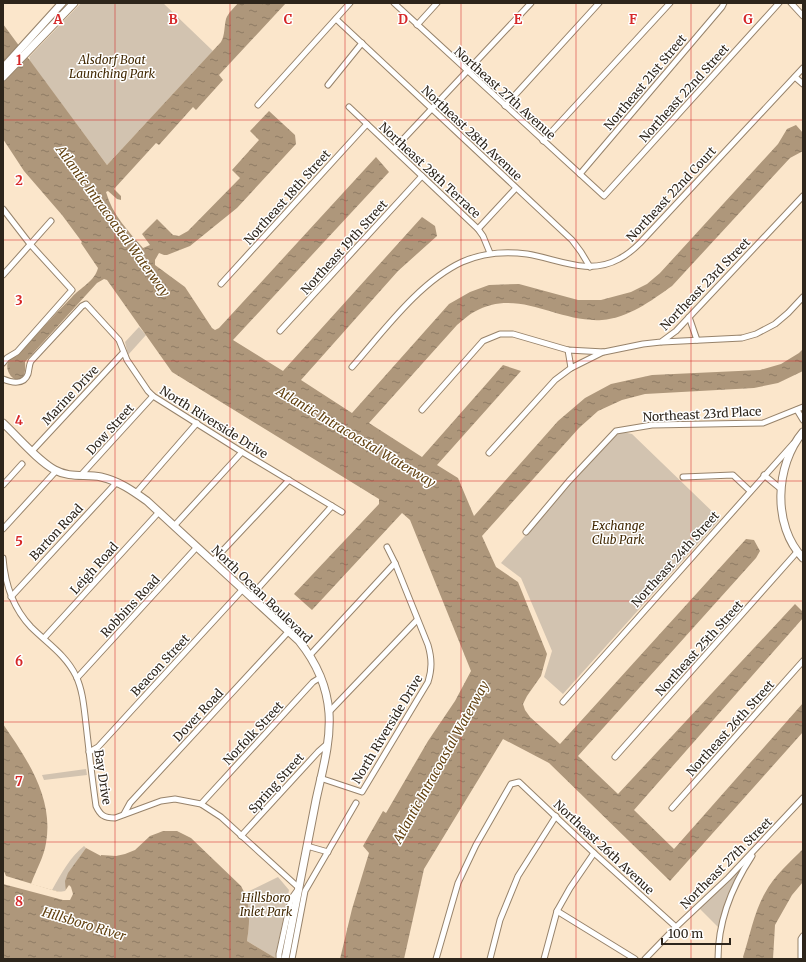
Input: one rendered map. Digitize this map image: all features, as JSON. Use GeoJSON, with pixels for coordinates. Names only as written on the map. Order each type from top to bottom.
{"type":"FeatureCollection","features":[{"type":"Feature","properties":{"kind":"main road"},"geometry":{"type":"LineString","coordinates":[[3,77],[62,3]]}},
{"type":"Feature","properties":{"kind":"main road"},"geometry":{"type":"LineString","coordinates":[[3,68],[74,3]]}},
{"type":"Feature","properties":{"kind":"main road","name":"North Ocean Boulevard"},"geometry":{"type":"LineString","coordinates":[[3,423],[46,464],[56,470],[65,474],[101,477],[116,482],[136,493],[159,512],[289,631],[310,655],[321,677],[326,693],[329,722],[320,778],[285,959]]}},
{"type":"Feature","properties":{"kind":"main road"},"geometry":{"type":"LineString","coordinates":[[802,433],[791,451],[786,465],[782,489],[782,509],[786,526],[797,552],[803,558]]}},
{"type":"Feature","properties":{"kind":"street"},"geometry":{"type":"LineString","coordinates":[[258,105],[350,3]]}},
{"type":"Feature","properties":{"kind":"street","name":"Northeast 27th Avenue"},"geometry":{"type":"LineString","coordinates":[[394,3],[467,72],[604,196]]}},
{"type":"Feature","properties":{"kind":"street"},"geometry":{"type":"LineString","coordinates":[[417,25],[437,3]]}},
{"type":"Feature","properties":{"kind":"street"},"geometry":{"type":"LineString","coordinates":[[394,149],[531,3]]}},
{"type":"Feature","properties":{"kind":"street"},"geometry":{"type":"LineString","coordinates":[[505,106],[599,3]]}},
{"type":"Feature","properties":{"kind":"street"},"geometry":{"type":"LineString","coordinates":[[543,141],[670,3]]}},
{"type":"Feature","properties":{"kind":"street","name":"Northeast 21st Street"},"geometry":{"type":"LineString","coordinates":[[580,174],[724,3]]}},
{"type":"Feature","properties":{"kind":"street","name":"Northeast 22nd Street"},"geometry":{"type":"LineString","coordinates":[[604,196],[780,3]]}},
{"type":"Feature","properties":{"kind":"street"},"geometry":{"type":"LineString","coordinates":[[791,3],[803,16]]}},
{"type":"Feature","properties":{"kind":"street","name":"Northeast 28th Avenue"},"geometry":{"type":"LineString","coordinates":[[336,19],[572,240],[590,267]]}},
{"type":"Feature","properties":{"kind":"street"},"geometry":{"type":"LineString","coordinates":[[328,85],[362,44]]}},
{"type":"Feature","properties":{"kind":"street","name":"Northeast 22nd Court"},"geometry":{"type":"LineString","coordinates":[[352,367],[414,297],[444,272],[462,262],[490,253],[508,252],[528,254],[565,264],[590,267],[603,265],[618,260],[628,254],[803,68]]}},
{"type":"Feature","properties":{"kind":"street"},"geometry":{"type":"LineString","coordinates":[[795,77],[803,84]]}},
{"type":"Feature","properties":{"kind":"street","name":"Northeast 28th Terrace"},"geometry":{"type":"LineString","coordinates":[[349,107],[478,229],[483,236],[490,253]]}},
{"type":"Feature","properties":{"kind":"street","name":"Northeast 18th Street"},"geometry":{"type":"LineString","coordinates":[[221,284],[367,124]]}},
{"type":"Feature","properties":{"kind":"street","name":"Northeast 19th Street"},"geometry":{"type":"LineString","coordinates":[[280,332],[422,176]]}},
{"type":"Feature","properties":{"kind":"street"},"geometry":{"type":"LineString","coordinates":[[478,229],[516,188]]}},
{"type":"Feature","properties":{"kind":"street","name":"Northeast 23rd Street"},"geometry":{"type":"LineString","coordinates":[[422,410],[483,341],[500,334],[513,334],[568,350],[604,352],[661,342],[676,331],[803,196]]}},
{"type":"Feature","properties":{"kind":"street"},"geometry":{"type":"LineString","coordinates":[[3,209],[30,244],[72,290],[17,352],[7,358],[3,363]]}},
{"type":"Feature","properties":{"kind":"street"},"geometry":{"type":"LineString","coordinates":[[3,275],[51,221]]}},
{"type":"Feature","properties":{"kind":"street"},"geometry":{"type":"LineString","coordinates":[[661,342],[742,338],[756,334],[775,324],[788,314],[803,297]]}},
{"type":"Feature","properties":{"kind":"street","name":"North Riverside Drive"},"geometry":{"type":"LineString","coordinates":[[3,379],[11,383],[19,382],[25,378],[31,361],[82,306],[86,304],[119,340],[124,353],[148,391],[153,396],[342,512]]}},
{"type":"Feature","properties":{"kind":"street"},"geometry":{"type":"LineString","coordinates":[[689,317],[697,340]]}},
{"type":"Feature","properties":{"kind":"street"},"geometry":{"type":"LineString","coordinates":[[568,350],[571,368]]}},
{"type":"Feature","properties":{"kind":"street"},"geometry":{"type":"LineString","coordinates":[[489,453],[556,380],[571,368],[604,352]]}},
{"type":"Feature","properties":{"kind":"street","name":"Marine Drive"},"geometry":{"type":"LineString","coordinates":[[32,451],[124,353]]}},
{"type":"Feature","properties":{"kind":"street","name":"Dow Street"},"geometry":{"type":"LineString","coordinates":[[82,475],[153,396]]}},
{"type":"Feature","properties":{"kind":"street","name":"Northeast 23rd Place"},"geometry":{"type":"LineString","coordinates":[[526,532],[569,481],[616,431],[652,425],[763,423],[803,407]]}},
{"type":"Feature","properties":{"kind":"street"},"geometry":{"type":"LineString","coordinates":[[797,410],[803,420]]}},
{"type":"Feature","properties":{"kind":"street"},"geometry":{"type":"LineString","coordinates":[[136,493],[197,423]]}},
{"type":"Feature","properties":{"kind":"street","name":"Northeast 24th Street"},"geometry":{"type":"LineString","coordinates":[[563,702],[802,433]]}},
{"type":"Feature","properties":{"kind":"street"},"geometry":{"type":"LineString","coordinates":[[174,526],[242,452]]}},
{"type":"Feature","properties":{"kind":"street"},"geometry":{"type":"LineString","coordinates":[[3,484],[22,464]]}},
{"type":"Feature","properties":{"kind":"street"},"geometry":{"type":"LineString","coordinates":[[3,529],[56,470]]}},
{"type":"Feature","properties":{"kind":"street"},"geometry":{"type":"LineString","coordinates":[[683,477],[733,475],[750,491]]}},
{"type":"Feature","properties":{"kind":"street"},"geometry":{"type":"LineString","coordinates":[[764,475],[782,489]]}},
{"type":"Feature","properties":{"kind":"street"},"geometry":{"type":"LineString","coordinates":[[212,561],[289,480]]}},
{"type":"Feature","properties":{"kind":"street","name":"Barton Road"},"geometry":{"type":"LineString","coordinates":[[11,597],[116,482]]}},
{"type":"Feature","properties":{"kind":"street"},"geometry":{"type":"LineString","coordinates":[[250,596],[332,506]]}},
{"type":"Feature","properties":{"kind":"street","name":"Leigh Road"},"geometry":{"type":"LineString","coordinates":[[44,638],[159,512]]}},
{"type":"Feature","properties":{"kind":"street","name":"Robbins Road"},"geometry":{"type":"LineString","coordinates":[[77,678],[197,547]]}},
{"type":"Feature","properties":{"kind":"street","name":"North Riverside Drive"},"geometry":{"type":"LineString","coordinates":[[320,778],[362,792],[428,682],[431,657],[428,646],[395,563],[387,547]]}},
{"type":"Feature","properties":{"kind":"street","name":"Northeast 25th Street"},"geometry":{"type":"LineString","coordinates":[[615,757],[797,552]]}},
{"type":"Feature","properties":{"kind":"street","name":"Bay Drive"},"geometry":{"type":"LineString","coordinates":[[3,558],[11,597],[24,619],[65,659],[77,678],[82,697],[96,806],[100,814],[107,818],[115,818],[161,801],[175,799],[200,804],[221,817],[299,888]]}},
{"type":"Feature","properties":{"kind":"street"},"geometry":{"type":"LineString","coordinates":[[310,655],[395,563]]}},
{"type":"Feature","properties":{"kind":"street","name":"Beacon Street"},"geometry":{"type":"LineString","coordinates":[[89,752],[98,747],[243,589]]}},
{"type":"Feature","properties":{"kind":"street"},"geometry":{"type":"LineString","coordinates":[[329,712],[417,620]]}},
{"type":"Feature","properties":{"kind":"street","name":"Dover Road"},"geometry":{"type":"LineString","coordinates":[[124,814],[130,803],[289,631]]}},
{"type":"Feature","properties":{"kind":"street","name":"Northeast 26th Street"},"geometry":{"type":"LineString","coordinates":[[672,808],[803,661]]}},
{"type":"Feature","properties":{"kind":"street","name":"Norfolk Street"},"geometry":{"type":"LineString","coordinates":[[200,804],[313,682],[321,677]]}},
{"type":"Feature","properties":{"kind":"street","name":"Spring Street"},"geometry":{"type":"LineString","coordinates":[[241,836],[326,745]]}},
{"type":"Feature","properties":{"kind":"street","name":"Northeast 26th Avenue"},"geometry":{"type":"LineString","coordinates":[[438,959],[458,883],[476,845],[512,784],[519,782],[594,853],[676,927]]}},
{"type":"Feature","properties":{"kind":"street","name":"Northeast 27th Street"},"geometry":{"type":"LineString","coordinates":[[645,959],[676,927],[728,878],[803,798]]}},
{"type":"Feature","properties":{"kind":"street"},"geometry":{"type":"LineString","coordinates":[[292,959],[305,891],[356,803]]}},
{"type":"Feature","properties":{"kind":"street"},"geometry":{"type":"LineString","coordinates":[[490,959],[500,920],[518,876],[556,816]]}},
{"type":"Feature","properties":{"kind":"street"},"geometry":{"type":"LineString","coordinates":[[718,959],[720,929],[728,899],[743,869],[761,842]]}},
{"type":"Feature","properties":{"kind":"street"},"geometry":{"type":"LineString","coordinates":[[307,846],[328,852]]}},
{"type":"Feature","properties":{"kind":"street"},"geometry":{"type":"LineString","coordinates":[[544,959],[557,911],[570,888],[594,853]]}},
{"type":"Feature","properties":{"kind":"street"},"geometry":{"type":"LineString","coordinates":[[279,959],[286,917],[291,899],[299,888]]}},
{"type":"Feature","properties":{"kind":"street"},"geometry":{"type":"LineString","coordinates":[[557,911],[635,959]]}},
{"type":"Feature","properties":{"kind":"street"},"geometry":{"type":"LineString","coordinates":[[801,959],[803,936]]}},
{"type":"Feature","properties":{"kind":"green space","name":"Alsdorf Boat Launching Park"},"geometry":{"type":"Polygon","coordinates":[[[81,3],[163,3],[213,51],[107,165],[29,60],[29,57],[81,3]]]}},
{"type":"Feature","properties":{"kind":"green space"},"geometry":{"type":"Polygon","coordinates":[[[139,327],[146,335],[128,355],[125,342],[139,327]]]}},
{"type":"Feature","properties":{"kind":"green space","name":"Exchange Club Park"},"geometry":{"type":"Polygon","coordinates":[[[618,431],[632,434],[720,519],[563,694],[544,677],[552,651],[521,578],[501,563],[618,431]]]}},
{"type":"Feature","properties":{"kind":"green space"},"geometry":{"type":"Polygon","coordinates":[[[86,769],[87,775],[44,780],[42,775],[86,769]]]}},
{"type":"Feature","properties":{"kind":"green space"},"geometry":{"type":"Polygon","coordinates":[[[84,846],[86,848],[69,875],[66,893],[52,890],[70,861],[84,846]]]}},
{"type":"Feature","properties":{"kind":"green space"},"geometry":{"type":"Polygon","coordinates":[[[742,862],[743,869],[720,929],[698,907],[742,862]]]}},
{"type":"Feature","properties":{"kind":"green space","name":"Hillsboro Inlet Park"},"geometry":{"type":"Polygon","coordinates":[[[278,877],[289,890],[275,958],[247,941],[249,917],[245,893],[278,877]]]}},
{"type":"Feature","properties":{"kind":"water","name":"Atlantic Intracoastal Waterway"},"geometry":{"type":"Polygon","coordinates":[[[238,3],[286,3],[219,75],[223,80],[196,110],[193,107],[159,145],[156,143],[114,189],[121,196],[121,200],[117,199],[108,191],[106,192],[116,215],[143,248],[150,245],[142,234],[157,219],[173,235],[179,236],[188,231],[240,178],[232,170],[259,140],[250,131],[269,111],[295,135],[296,144],[237,208],[190,246],[167,255],[159,253],[155,260],[155,265],[185,287],[212,328],[215,330],[219,328],[376,157],[389,172],[233,340],[283,371],[422,217],[435,226],[437,236],[398,271],[301,380],[352,413],[449,304],[470,292],[489,285],[519,284],[578,300],[601,300],[631,292],[647,284],[660,273],[778,144],[787,129],[796,125],[803,133],[803,151],[790,158],[672,286],[656,297],[639,308],[621,316],[602,320],[585,319],[522,304],[507,303],[491,305],[474,312],[457,325],[369,423],[422,457],[503,365],[521,371],[437,465],[458,478],[474,516],[558,421],[585,398],[611,384],[652,375],[760,370],[781,364],[803,349],[803,371],[778,383],[754,388],[645,394],[622,400],[598,411],[579,428],[482,536],[496,567],[518,582],[547,654],[541,676],[523,704],[525,710],[530,717],[560,744],[746,539],[754,540],[760,551],[756,558],[578,756],[618,794],[795,604],[803,612],[803,618],[634,810],[674,849],[803,703],[803,732],[670,881],[549,763],[503,739],[424,869],[404,959],[340,959],[352,909],[369,853],[363,846],[383,811],[386,813],[428,741],[455,701],[471,671],[410,520],[402,513],[312,610],[294,594],[379,504],[379,499],[172,372],[107,280],[104,279],[97,283],[25,362],[25,372],[22,378],[19,380],[15,379],[8,371],[7,366],[9,360],[17,356],[65,304],[91,281],[98,268],[81,243],[82,242],[62,215],[24,171],[3,139],[3,24],[107,165],[221,42],[227,17],[238,3]]]}},
{"type":"Feature","properties":{"kind":"water","name":"Hillsboro River"},"geometry":{"type":"Polygon","coordinates":[[[3,724],[29,765],[42,795],[46,810],[47,826],[45,848],[31,884],[66,894],[65,881],[68,873],[86,848],[101,856],[116,856],[135,850],[150,836],[163,831],[177,831],[191,838],[241,886],[247,899],[249,913],[247,941],[277,959],[3,959],[3,724]]]}},
{"type":"Feature","properties":{"kind":"water"},"geometry":{"type":"Polygon","coordinates":[[[803,849],[803,882],[792,895],[775,925],[773,959],[744,959],[743,957],[761,900],[778,875],[803,849]]]}},
{"type":"Feature","properties":{"kind":"pier"},"geometry":{"type":"Polygon","coordinates":[[[3,869],[6,876],[59,892],[65,891],[69,885],[73,894],[70,900],[63,900],[3,884],[3,869]]]}}]}
